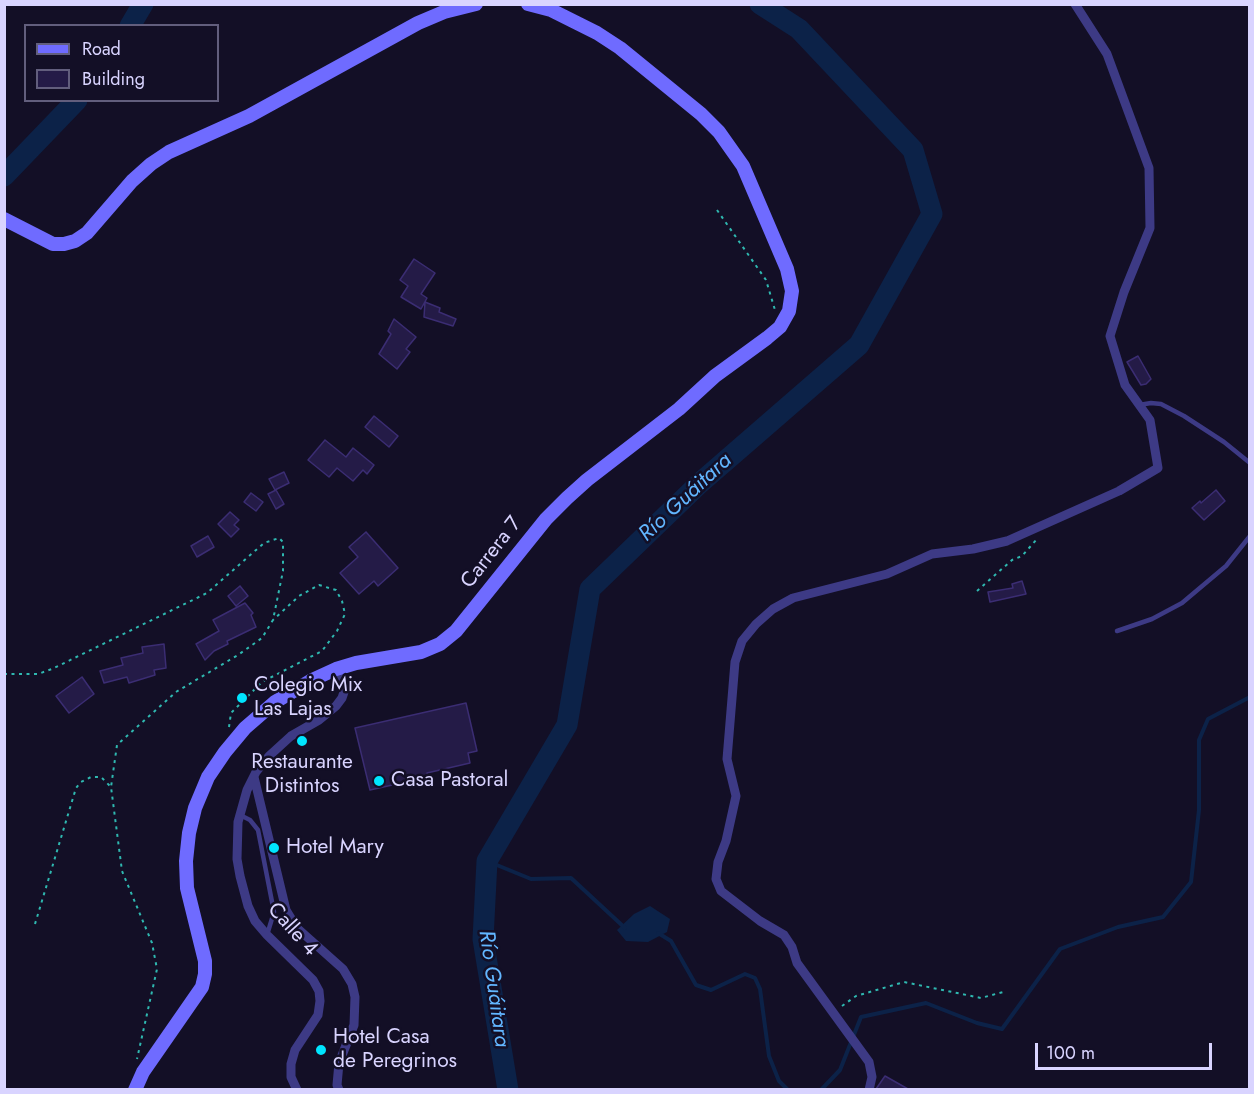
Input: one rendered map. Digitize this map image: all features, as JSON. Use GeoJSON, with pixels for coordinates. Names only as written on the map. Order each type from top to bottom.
{"type":"FeatureCollection","features":[{"type":"Feature","properties":{"kind":"street"},"geometry":{"type":"LineString","coordinates":[[4,219],[52,244],[75,241],[87,232],[132,181],[169,152],[249,116],[418,23],[444,12],[476,4]]}},
{"type":"Feature","properties":{"kind":"street"},"geometry":{"type":"LineString","coordinates":[[528,4],[576,20],[620,48],[701,114],[719,132],[743,166],[787,269],[792,291],[789,311],[780,327]]}},
{"type":"Feature","properties":{"kind":"street"},"geometry":{"type":"LineString","coordinates":[[869,1089],[871,1070],[869,1062],[797,963],[792,947],[784,935],[760,921],[721,891],[716,879],[718,862],[726,841],[736,796],[728,759],[735,662],[742,641],[756,624],[773,609],[793,598],[887,574],[932,554],[973,549],[1007,541],[1119,491],[1158,468],[1150,420],[1125,385],[1110,336],[1124,292],[1150,228],[1149,168],[1107,54],[1075,4]]}},
{"type":"Feature","properties":{"kind":"street","name":"Carrera 7"},"geometry":{"type":"LineString","coordinates":[[135,1089],[143,1072],[202,987],[205,961],[187,888],[186,861],[189,833],[195,808],[208,777],[245,728],[275,702],[336,669],[356,663],[421,652],[440,644],[456,631],[546,519],[567,498],[715,376],[780,327]]}},
{"type":"Feature","properties":{"kind":"street"},"geometry":{"type":"LineString","coordinates":[[336,669],[345,689],[336,706],[319,720],[291,736],[269,756],[254,777],[286,910],[297,928],[343,969],[352,984],[355,997],[354,1025],[337,1075],[339,1089]]}},
{"type":"Feature","properties":{"kind":"street","name":"Calle 4"},"geometry":{"type":"LineString","coordinates":[[254,777],[247,789],[239,815],[237,836],[240,876],[248,906],[255,921],[313,980],[319,991],[318,1014],[295,1050],[291,1064],[291,1077],[297,1089]]}},
{"type":"Feature","properties":{"kind":"lane"},"geometry":{"type":"LineString","coordinates":[[1139,405],[1161,404],[1224,442],[1250,462]]}},
{"type":"Feature","properties":{"kind":"lane"},"geometry":{"type":"LineString","coordinates":[[1117,631],[1152,619],[1182,603],[1226,566],[1250,536]]}},
{"type":"Feature","properties":{"kind":"lane"},"geometry":{"type":"LineString","coordinates":[[239,815],[250,820],[258,830],[274,912],[267,935]]}},
{"type":"Feature","properties":{"kind":"path"},"geometry":{"type":"LineString","coordinates":[[717,210],[766,279],[780,327]]}},
{"type":"Feature","properties":{"kind":"path"},"geometry":{"type":"LineString","coordinates":[[976,591],[1012,560],[1022,556],[1043,532],[1045,524]]}},
{"type":"Feature","properties":{"kind":"path"},"geometry":{"type":"LineString","coordinates":[[4,674],[38,674],[52,669],[207,593],[264,543],[279,538],[284,548],[283,571],[273,620]]}},
{"type":"Feature","properties":{"kind":"path"},"geometry":{"type":"LineString","coordinates":[[136,1068],[157,969],[152,943],[122,870],[111,787],[117,746],[176,692],[262,638],[273,620],[299,596],[319,585],[336,590],[345,614],[337,631],[322,651],[262,682],[231,713],[225,752]]}},
{"type":"Feature","properties":{"kind":"path"},"geometry":{"type":"LineString","coordinates":[[35,924],[76,788],[81,782],[91,777],[101,777],[111,787]]}},
{"type":"Feature","properties":{"kind":"path"},"geometry":{"type":"LineString","coordinates":[[832,1013],[856,996],[904,982],[981,998],[1003,992]]}},
{"type":"Feature","properties":{"kind":"water"},"geometry":{"type":"Polygon","coordinates":[[[650,906],[670,919],[667,932],[648,942],[626,941],[617,930],[634,914],[650,906]]]}},
{"type":"Feature","properties":{"kind":"building"},"geometry":{"type":"Polygon","coordinates":[[[414,259],[435,273],[421,294],[427,298],[421,309],[401,297],[408,286],[400,280],[414,259]]]}},
{"type":"Feature","properties":{"kind":"building"},"geometry":{"type":"Polygon","coordinates":[[[425,302],[440,308],[439,312],[456,319],[453,326],[424,317],[425,302]]]}},
{"type":"Feature","properties":{"kind":"building"},"geometry":{"type":"Polygon","coordinates":[[[394,319],[416,337],[406,349],[410,352],[397,369],[379,354],[391,334],[388,331],[394,319]]]}},
{"type":"Feature","properties":{"kind":"building"},"geometry":{"type":"Polygon","coordinates":[[[1138,356],[1151,379],[1141,385],[1127,362],[1138,356]]]}},
{"type":"Feature","properties":{"kind":"building"},"geometry":{"type":"Polygon","coordinates":[[[374,416],[398,436],[389,447],[365,427],[374,416]]]}},
{"type":"Feature","properties":{"kind":"building"},"geometry":{"type":"Polygon","coordinates":[[[325,440],[346,457],[353,448],[374,465],[367,474],[363,470],[353,481],[337,468],[329,477],[308,460],[325,440]]]}},
{"type":"Feature","properties":{"kind":"building"},"geometry":{"type":"Polygon","coordinates":[[[284,472],[289,483],[275,490],[269,479],[284,472]]]}},
{"type":"Feature","properties":{"kind":"building"},"geometry":{"type":"Polygon","coordinates":[[[276,490],[284,504],[276,509],[268,494],[276,490]]]}},
{"type":"Feature","properties":{"kind":"building"},"geometry":{"type":"Polygon","coordinates":[[[1216,490],[1225,501],[1204,520],[1192,508],[1216,490]]]}},
{"type":"Feature","properties":{"kind":"building"},"geometry":{"type":"Polygon","coordinates":[[[251,493],[263,502],[256,511],[244,502],[251,493]]]}},
{"type":"Feature","properties":{"kind":"building"},"geometry":{"type":"Polygon","coordinates":[[[230,512],[239,520],[234,525],[239,529],[231,537],[218,524],[230,512]]]}},
{"type":"Feature","properties":{"kind":"building"},"geometry":{"type":"Polygon","coordinates":[[[366,532],[398,568],[378,586],[374,581],[359,594],[340,573],[358,557],[349,547],[366,532]]]}},
{"type":"Feature","properties":{"kind":"building"},"geometry":{"type":"Polygon","coordinates":[[[208,536],[214,547],[197,557],[191,546],[208,536]]]}},
{"type":"Feature","properties":{"kind":"building"},"geometry":{"type":"Polygon","coordinates":[[[1022,581],[1026,594],[990,602],[988,592],[1013,588],[1012,584],[1022,581]]]}},
{"type":"Feature","properties":{"kind":"building"},"geometry":{"type":"Polygon","coordinates":[[[240,586],[248,596],[236,606],[228,596],[240,586]]]}},
{"type":"Feature","properties":{"kind":"building"},"geometry":{"type":"Polygon","coordinates":[[[245,603],[253,613],[251,615],[256,627],[227,641],[228,644],[214,651],[205,660],[196,644],[219,631],[213,620],[245,603]]]}},
{"type":"Feature","properties":{"kind":"building"},"geometry":{"type":"Polygon","coordinates":[[[164,644],[166,668],[154,670],[155,675],[129,683],[127,677],[104,683],[100,671],[123,665],[121,658],[143,653],[142,647],[164,644]]]}},
{"type":"Feature","properties":{"kind":"building"},"geometry":{"type":"Polygon","coordinates":[[[82,677],[94,694],[69,713],[56,696],[82,677]]]}},
{"type":"Feature","properties":{"kind":"building"},"geometry":{"type":"Polygon","coordinates":[[[466,703],[477,751],[468,753],[470,763],[427,773],[428,777],[370,790],[355,728],[466,703]]]}},
{"type":"Feature","properties":{"kind":"building"},"geometry":{"type":"Polygon","coordinates":[[[885,1076],[908,1089],[876,1089],[885,1076]]]}},
{"type":"Feature","properties":{"kind":"waterway","name":"Río Guáitara"},"geometry":{"type":"LineString","coordinates":[[131,24],[143,4]]}},
{"type":"Feature","properties":{"kind":"waterway","name":"Río Guáitara"},"geometry":{"type":"LineString","coordinates":[[508,1090],[483,939],[487,861],[567,725],[590,589],[700,483],[859,345],[932,214],[913,150],[799,29],[760,4]]}},
{"type":"Feature","properties":{"kind":"waterway","name":"Río Guáitara"},"geometry":{"type":"LineString","coordinates":[[4,176],[75,102]]}},
{"type":"Feature","properties":{"kind":"waterway"},"geometry":{"type":"LineString","coordinates":[[821,1090],[840,1070],[861,1017],[926,1003],[977,1023],[1002,1029],[1060,949],[1118,927],[1163,917],[1191,882],[1199,810],[1199,740],[1208,719],[1250,697]]}},
{"type":"Feature","properties":{"kind":"waterway"},"geometry":{"type":"LineString","coordinates":[[487,861],[531,879],[571,878],[625,928]]}},
{"type":"Feature","properties":{"kind":"waterway"},"geometry":{"type":"LineString","coordinates":[[658,933],[671,941],[696,985],[711,990],[745,974],[755,978],[760,989],[769,1056],[779,1081],[788,1090]]}},
{"type":"Feature","properties":{"kind":"place","name":"Colegio Mix Las Lajas"},"geometry":{"type":"Point","coordinates":[242,698]}},
{"type":"Feature","properties":{"kind":"place","name":"Restaurante Distintos"},"geometry":{"type":"Point","coordinates":[302,741]}},
{"type":"Feature","properties":{"kind":"place","name":"Casa Pastoral"},"geometry":{"type":"Point","coordinates":[379,781]}},
{"type":"Feature","properties":{"kind":"place","name":"Hotel Mary"},"geometry":{"type":"Point","coordinates":[274,848]}},
{"type":"Feature","properties":{"kind":"place","name":"Hotel Casa de Peregrinos"},"geometry":{"type":"Point","coordinates":[321,1050]}}]}
